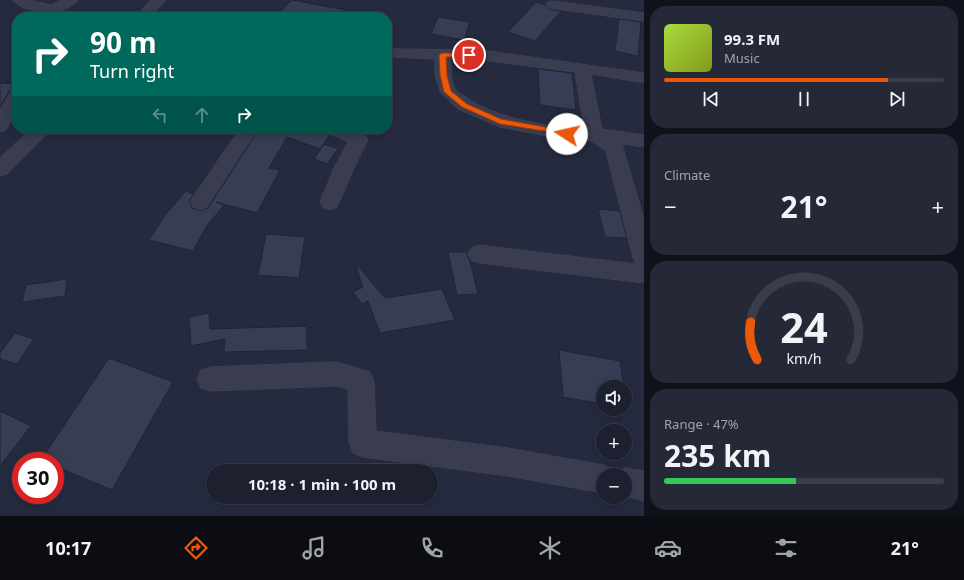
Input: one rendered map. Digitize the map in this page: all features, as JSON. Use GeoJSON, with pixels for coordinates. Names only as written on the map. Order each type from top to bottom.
{"type":"FeatureCollection","features":[{"type":"Feature","properties":{"kind":"street"},"geometry":{"type":"LineString","coordinates":[[19,0],[28,6],[46,12]]}},
{"type":"Feature","properties":{"kind":"street"},"geometry":{"type":"LineString","coordinates":[[55,12],[71,0]]}},
{"type":"Feature","properties":{"kind":"street"},"geometry":{"type":"LineString","coordinates":[[147,12],[159,0]]}},
{"type":"Feature","properties":{"kind":"street"},"geometry":{"type":"LineString","coordinates":[[553,6],[644,17]]}},
{"type":"Feature","properties":{"kind":"street"},"geometry":{"type":"LineString","coordinates":[[442,55],[443,75],[448,92],[464,105],[500,121],[567,134],[594,134],[644,141]]}},
{"type":"Feature","properties":{"kind":"street"},"geometry":{"type":"LineString","coordinates":[[392,56],[482,55],[644,78]]}},
{"type":"Feature","properties":{"kind":"street"},"geometry":{"type":"LineString","coordinates":[[582,68],[594,134],[615,148],[644,258]]}},
{"type":"Feature","properties":{"kind":"street"},"geometry":{"type":"LineString","coordinates":[[0,126],[12,104]]}},
{"type":"Feature","properties":{"kind":"street"},"geometry":{"type":"LineString","coordinates":[[0,169],[38,134]]}},
{"type":"Feature","properties":{"kind":"street"},"geometry":{"type":"LineString","coordinates":[[200,202],[246,134]]}},
{"type":"Feature","properties":{"kind":"street"},"geometry":{"type":"LineString","coordinates":[[330,202],[344,168],[359,139],[346,134]]}},
{"type":"Feature","properties":{"kind":"street"},"geometry":{"type":"LineString","coordinates":[[479,254],[644,274]]}},
{"type":"Feature","properties":{"kind":"street"},"geometry":{"type":"LineString","coordinates":[[210,379],[337,374],[361,381],[363,443],[508,462],[596,477]]}},
{"type":"Feature","properties":{"kind":"street"},"geometry":{"type":"LineString","coordinates":[[632,483],[644,486]]}},
{"type":"Feature","properties":{"kind":"building"},"geometry":{"type":"Polygon","coordinates":[[[292,0],[346,10],[346,12],[280,12],[292,0]]]}},
{"type":"Feature","properties":{"kind":"building"},"geometry":{"type":"Polygon","coordinates":[[[536,2],[545,5],[548,9],[561,11],[535,41],[508,32],[536,2]]]}},
{"type":"Feature","properties":{"kind":"building"},"geometry":{"type":"Polygon","coordinates":[[[438,17],[470,22],[464,40],[431,34],[438,17]]]}},
{"type":"Feature","properties":{"kind":"building"},"geometry":{"type":"Polygon","coordinates":[[[619,19],[641,22],[638,56],[615,51],[619,19]]]}},
{"type":"Feature","properties":{"kind":"building"},"geometry":{"type":"Polygon","coordinates":[[[538,69],[572,73],[576,110],[540,105],[538,69]]]}},
{"type":"Feature","properties":{"kind":"building"},"geometry":{"type":"Polygon","coordinates":[[[0,83],[12,84],[12,90],[10,90],[0,107],[0,83]]]}},
{"type":"Feature","properties":{"kind":"building"},"geometry":{"type":"Polygon","coordinates":[[[256,134],[330,135],[320,149],[287,137],[269,168],[280,170],[257,213],[216,202],[224,205],[206,227],[193,251],[149,240],[166,214],[186,191],[194,194],[189,201],[192,208],[201,211],[208,208],[256,134]]]}},
{"type":"Feature","properties":{"kind":"building"},"geometry":{"type":"Polygon","coordinates":[[[324,144],[338,149],[327,164],[314,159],[324,144]]]}},
{"type":"Feature","properties":{"kind":"building"},"geometry":{"type":"Polygon","coordinates":[[[598,209],[620,211],[627,238],[605,237],[598,209]]]}},
{"type":"Feature","properties":{"kind":"building"},"geometry":{"type":"Polygon","coordinates":[[[266,234],[305,237],[299,278],[258,275],[266,234]]]}},
{"type":"Feature","properties":{"kind":"building"},"geometry":{"type":"Polygon","coordinates":[[[448,252],[468,252],[467,255],[470,261],[478,294],[457,295],[448,252]]]}},
{"type":"Feature","properties":{"kind":"building"},"geometry":{"type":"Polygon","coordinates":[[[356,266],[358,266],[385,298],[442,289],[455,320],[380,333],[368,301],[362,304],[353,292],[363,287],[356,266]]]}},
{"type":"Feature","properties":{"kind":"building"},"geometry":{"type":"Polygon","coordinates":[[[67,279],[65,296],[22,302],[26,285],[67,279]]]}},
{"type":"Feature","properties":{"kind":"building"},"geometry":{"type":"Polygon","coordinates":[[[209,313],[210,329],[307,326],[307,350],[224,352],[225,339],[191,346],[189,317],[209,313]]]}},
{"type":"Feature","properties":{"kind":"building"},"geometry":{"type":"Polygon","coordinates":[[[15,333],[34,339],[17,364],[0,359],[0,353],[15,333]]]}},
{"type":"Feature","properties":{"kind":"building"},"geometry":{"type":"Polygon","coordinates":[[[559,350],[620,361],[623,380],[596,380],[596,403],[563,397],[559,350]]]}},
{"type":"Feature","properties":{"kind":"building"},"geometry":{"type":"Polygon","coordinates":[[[109,358],[173,382],[112,490],[64,470],[64,452],[46,452],[109,358]]]}},
{"type":"Feature","properties":{"kind":"building"},"geometry":{"type":"Polygon","coordinates":[[[0,411],[31,426],[0,466],[0,411]]]}},
{"type":"Feature","properties":{"kind":"route"},"geometry":{"type":"LineString","coordinates":[[469,55],[442,55],[443,75],[448,92],[464,105],[500,121],[567,134]]}}]}
